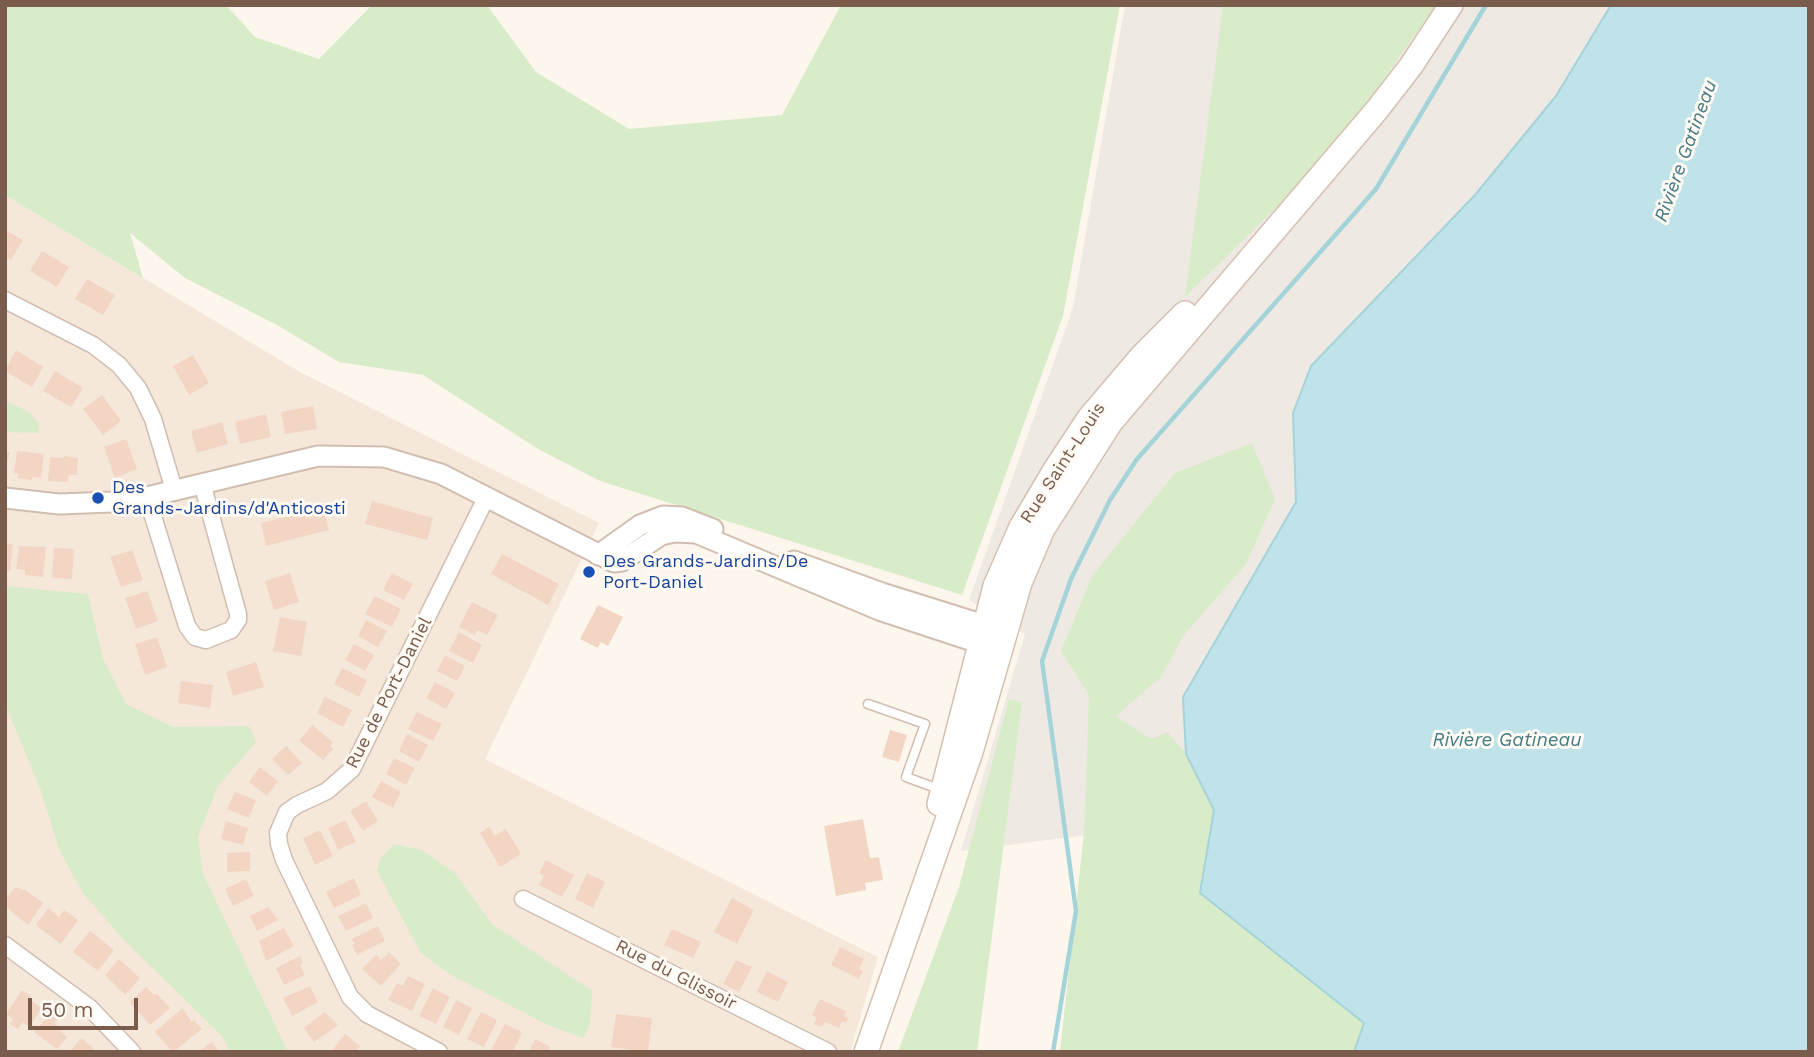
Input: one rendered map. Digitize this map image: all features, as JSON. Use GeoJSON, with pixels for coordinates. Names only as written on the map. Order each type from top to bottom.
{"type":"FeatureCollection","features":[{"type":"Feature","properties":{"kind":"main road","name":"Rue Saint-Louis"},"geometry":{"type":"LineString","coordinates":[[866,1052],[971,752],[992,637],[995,586],[1021,527],[1089,418],[1141,357],[1302,197],[1395,87],[1451,5]]}},
{"type":"Feature","properties":{"kind":"main road","name":"Rue Saint-Louis"},"geometry":{"type":"LineString","coordinates":[[911,920],[942,790],[992,637]]}},
{"type":"Feature","properties":{"kind":"street"},"geometry":{"type":"LineString","coordinates":[[5,300],[93,345],[119,365],[138,388],[153,419],[174,490]]}},
{"type":"Feature","properties":{"kind":"street"},"geometry":{"type":"LineString","coordinates":[[5,498],[59,504],[112,502],[147,497],[318,456],[384,457],[419,466],[487,496],[598,555],[648,521],[663,516],[682,517],[992,637]]}},
{"type":"Feature","properties":{"kind":"street"},"geometry":{"type":"LineString","coordinates":[[147,497],[187,626],[195,637],[205,640],[231,630],[238,620],[238,614],[202,483]]}},
{"type":"Feature","properties":{"kind":"street","name":"Rue de Port-Daniel"},"geometry":{"type":"LineString","coordinates":[[439,1052],[367,1014],[350,997],[284,860],[278,833],[287,812],[339,782],[357,761],[487,496]]}},
{"type":"Feature","properties":{"kind":"street","name":"Rue du Glissoir"},"geometry":{"type":"LineString","coordinates":[[523,899],[828,1052]]}},
{"type":"Feature","properties":{"kind":"street"},"geometry":{"type":"LineString","coordinates":[[5,945],[90,1007],[132,1052]]}},
{"type":"Feature","properties":{"kind":"lane"},"geometry":{"type":"LineString","coordinates":[[868,704],[925,724],[906,777],[942,790]]}},
{"type":"Feature","properties":{"kind":"shaded area"},"geometry":{"type":"Polygon","coordinates":[[[1125,5],[1809,5],[1328,631],[1086,835],[961,851],[1025,634],[969,600],[1073,308],[1125,5]]]}},
{"type":"Feature","properties":{"kind":"shaded area"},"geometry":{"type":"Polygon","coordinates":[[[5,195],[300,372],[599,523],[485,759],[878,957],[850,1052],[5,1052],[5,195]]]}},
{"type":"Feature","properties":{"kind":"green space"},"geometry":{"type":"Polygon","coordinates":[[[5,5],[226,5],[255,37],[319,59],[372,5],[487,5],[536,72],[629,129],[782,115],[841,5],[1120,5],[1063,316],[962,595],[600,481],[538,449],[423,375],[339,362],[277,325],[185,278],[130,233],[143,278],[5,195],[5,5]]]}},
{"type":"Feature","properties":{"kind":"green space"},"geometry":{"type":"Polygon","coordinates":[[[1223,5],[1436,5],[1354,121],[1286,198],[1185,297],[1223,5]]]}},
{"type":"Feature","properties":{"kind":"green space"},"geometry":{"type":"Polygon","coordinates":[[[5,401],[27,411],[39,423],[38,433],[5,432],[5,401]]]}},
{"type":"Feature","properties":{"kind":"green space"},"geometry":{"type":"Polygon","coordinates":[[[1252,443],[1275,499],[1246,564],[1183,636],[1161,677],[1116,716],[1151,739],[1167,732],[1186,754],[1214,810],[1200,893],[1365,1023],[1354,1052],[1060,1052],[1084,832],[1089,695],[1061,651],[1092,576],[1175,473],[1252,443]]]}},
{"type":"Feature","properties":{"kind":"green space"},"geometry":{"type":"Polygon","coordinates":[[[5,586],[88,594],[103,659],[126,704],[173,727],[249,726],[256,742],[218,786],[198,837],[203,874],[288,1052],[231,1052],[221,1035],[122,938],[83,893],[59,849],[40,788],[5,704],[5,586]]]}},
{"type":"Feature","properties":{"kind":"green space"},"geometry":{"type":"Polygon","coordinates":[[[1009,699],[1022,702],[977,1052],[898,1052],[959,887],[1009,699]]]}},
{"type":"Feature","properties":{"kind":"green space"},"geometry":{"type":"Polygon","coordinates":[[[394,844],[422,850],[455,873],[492,924],[592,991],[590,1025],[583,1038],[548,1025],[451,975],[421,953],[377,871],[380,859],[394,844]]]}},
{"type":"Feature","properties":{"kind":"water","name":"Rivière Gatineau"},"geometry":{"type":"Polygon","coordinates":[[[1611,5],[1809,5],[1809,1052],[1354,1052],[1364,1023],[1200,893],[1214,810],[1186,754],[1183,697],[1296,502],[1293,413],[1311,366],[1475,195],[1556,96],[1611,5]]]}},
{"type":"Feature","properties":{"kind":"building"},"geometry":{"type":"Polygon","coordinates":[[[5,230],[23,240],[11,260],[5,257],[5,230]]]}},
{"type":"Feature","properties":{"kind":"building"},"geometry":{"type":"Polygon","coordinates":[[[42,251],[69,267],[57,287],[30,271],[42,251]]]}},
{"type":"Feature","properties":{"kind":"building"},"geometry":{"type":"Polygon","coordinates":[[[87,279],[115,295],[103,315],[75,299],[87,279]]]}},
{"type":"Feature","properties":{"kind":"building"},"geometry":{"type":"Polygon","coordinates":[[[16,350],[43,367],[32,387],[5,371],[16,350]]]}},
{"type":"Feature","properties":{"kind":"building"},"geometry":{"type":"Polygon","coordinates":[[[193,355],[209,383],[189,395],[173,366],[193,355]]]}},
{"type":"Feature","properties":{"kind":"building"},"geometry":{"type":"Polygon","coordinates":[[[55,371],[83,388],[71,407],[43,391],[55,371]]]}},
{"type":"Feature","properties":{"kind":"building"},"geometry":{"type":"Polygon","coordinates":[[[102,395],[121,421],[103,435],[83,409],[102,395]]]}},
{"type":"Feature","properties":{"kind":"building"},"geometry":{"type":"Polygon","coordinates":[[[313,406],[317,429],[285,434],[281,412],[313,406]]]}},
{"type":"Feature","properties":{"kind":"building"},"geometry":{"type":"Polygon","coordinates":[[[266,414],[271,437],[240,444],[235,422],[266,414]]]}},
{"type":"Feature","properties":{"kind":"building"},"geometry":{"type":"Polygon","coordinates":[[[222,422],[228,444],[197,453],[191,431],[222,422]]]}},
{"type":"Feature","properties":{"kind":"building"},"geometry":{"type":"Polygon","coordinates":[[[126,439],[137,469],[115,478],[104,447],[126,439]]]}},
{"type":"Feature","properties":{"kind":"building"},"geometry":{"type":"Polygon","coordinates":[[[5,451],[10,452],[6,468],[5,468],[5,451]]]}},
{"type":"Feature","properties":{"kind":"building"},"geometry":{"type":"Polygon","coordinates":[[[17,451],[44,454],[41,478],[17,478],[18,474],[14,473],[17,451]]]}},
{"type":"Feature","properties":{"kind":"building"},"geometry":{"type":"Polygon","coordinates":[[[50,457],[78,458],[77,475],[69,475],[68,482],[48,481],[50,457]]]}},
{"type":"Feature","properties":{"kind":"building"},"geometry":{"type":"Polygon","coordinates":[[[372,501],[433,518],[427,540],[365,524],[372,501]]]}},
{"type":"Feature","properties":{"kind":"building"},"geometry":{"type":"Polygon","coordinates":[[[323,508],[329,530],[266,546],[261,523],[323,508]]]}},
{"type":"Feature","properties":{"kind":"building"},"geometry":{"type":"Polygon","coordinates":[[[5,543],[13,544],[10,571],[5,571],[5,543]]]}},
{"type":"Feature","properties":{"kind":"building"},"geometry":{"type":"Polygon","coordinates":[[[19,546],[46,547],[43,577],[25,575],[25,570],[16,569],[19,546]]]}},
{"type":"Feature","properties":{"kind":"building"},"geometry":{"type":"Polygon","coordinates":[[[54,548],[74,549],[72,579],[52,578],[54,548]]]}},
{"type":"Feature","properties":{"kind":"building"},"geometry":{"type":"Polygon","coordinates":[[[132,550],[143,580],[121,587],[110,557],[132,550]]]}},
{"type":"Feature","properties":{"kind":"building"},"geometry":{"type":"Polygon","coordinates":[[[502,554],[559,584],[548,605],[491,574],[502,554]]]}},
{"type":"Feature","properties":{"kind":"building"},"geometry":{"type":"Polygon","coordinates":[[[290,573],[299,602],[274,610],[265,581],[290,573]]]}},
{"type":"Feature","properties":{"kind":"building"},"geometry":{"type":"Polygon","coordinates":[[[392,573],[413,584],[404,600],[383,590],[392,573]]]}},
{"type":"Feature","properties":{"kind":"building"},"geometry":{"type":"Polygon","coordinates":[[[147,591],[158,621],[136,629],[125,598],[147,591]]]}},
{"type":"Feature","properties":{"kind":"building"},"geometry":{"type":"Polygon","coordinates":[[[375,596],[401,609],[392,627],[365,614],[375,596]]]}},
{"type":"Feature","properties":{"kind":"building"},"geometry":{"type":"Polygon","coordinates":[[[472,602],[498,615],[487,635],[477,630],[475,635],[459,627],[472,602]]]}},
{"type":"Feature","properties":{"kind":"building"},"geometry":{"type":"Polygon","coordinates":[[[598,605],[623,617],[608,646],[601,642],[598,648],[580,639],[598,605]]]}},
{"type":"Feature","properties":{"kind":"building"},"geometry":{"type":"Polygon","coordinates":[[[280,617],[307,622],[301,656],[273,651],[280,617]]]}},
{"type":"Feature","properties":{"kind":"building"},"geometry":{"type":"Polygon","coordinates":[[[366,620],[387,631],[378,647],[358,636],[366,620]]]}},
{"type":"Feature","properties":{"kind":"building"},"geometry":{"type":"Polygon","coordinates":[[[459,632],[482,645],[473,663],[449,651],[459,632]]]}},
{"type":"Feature","properties":{"kind":"building"},"geometry":{"type":"Polygon","coordinates":[[[157,637],[167,667],[145,675],[135,644],[157,637]]]}},
{"type":"Feature","properties":{"kind":"building"},"geometry":{"type":"Polygon","coordinates":[[[354,644],[374,655],[365,671],[345,660],[354,644]]]}},
{"type":"Feature","properties":{"kind":"building"},"geometry":{"type":"Polygon","coordinates":[[[445,655],[465,666],[457,681],[437,671],[445,655]]]}},
{"type":"Feature","properties":{"kind":"building"},"geometry":{"type":"Polygon","coordinates":[[[256,662],[264,687],[233,696],[226,672],[256,662]]]}},
{"type":"Feature","properties":{"kind":"building"},"geometry":{"type":"Polygon","coordinates":[[[342,668],[367,680],[359,697],[334,684],[342,668]]]}},
{"type":"Feature","properties":{"kind":"building"},"geometry":{"type":"Polygon","coordinates":[[[181,681],[213,685],[210,708],[178,703],[181,681]]]}},
{"type":"Feature","properties":{"kind":"building"},"geometry":{"type":"Polygon","coordinates":[[[435,682],[455,693],[446,709],[426,698],[435,682]]]}},
{"type":"Feature","properties":{"kind":"building"},"geometry":{"type":"Polygon","coordinates":[[[325,697],[352,710],[343,727],[317,713],[325,697]]]}},
{"type":"Feature","properties":{"kind":"building"},"geometry":{"type":"Polygon","coordinates":[[[417,712],[442,724],[433,741],[408,729],[417,712]]]}},
{"type":"Feature","properties":{"kind":"building"},"geometry":{"type":"Polygon","coordinates":[[[312,725],[333,742],[330,746],[333,749],[323,760],[299,741],[312,725]]]}},
{"type":"Feature","properties":{"kind":"building"},"geometry":{"type":"Polygon","coordinates":[[[890,730],[907,735],[899,762],[882,757],[890,730]]]}},
{"type":"Feature","properties":{"kind":"building"},"geometry":{"type":"Polygon","coordinates":[[[407,734],[428,745],[419,762],[399,751],[407,734]]]}},
{"type":"Feature","properties":{"kind":"building"},"geometry":{"type":"Polygon","coordinates":[[[286,746],[302,763],[288,775],[272,759],[286,746]]]}},
{"type":"Feature","properties":{"kind":"building"},"geometry":{"type":"Polygon","coordinates":[[[394,758],[415,768],[406,785],[386,774],[394,758]]]}},
{"type":"Feature","properties":{"kind":"building"},"geometry":{"type":"Polygon","coordinates":[[[260,767],[278,781],[267,796],[249,782],[260,767]]]}},
{"type":"Feature","properties":{"kind":"building"},"geometry":{"type":"Polygon","coordinates":[[[381,781],[401,792],[393,808],[372,797],[381,781]]]}},
{"type":"Feature","properties":{"kind":"building"},"geometry":{"type":"Polygon","coordinates":[[[235,792],[256,800],[249,818],[227,809],[235,792]]]}},
{"type":"Feature","properties":{"kind":"building"},"geometry":{"type":"Polygon","coordinates":[[[366,801],[378,821],[363,831],[350,811],[366,801]]]}},
{"type":"Feature","properties":{"kind":"building"},"geometry":{"type":"Polygon","coordinates":[[[863,819],[870,858],[879,857],[883,880],[865,883],[866,890],[836,896],[824,826],[863,819]]]}},
{"type":"Feature","properties":{"kind":"building"},"geometry":{"type":"Polygon","coordinates":[[[345,820],[356,842],[338,850],[328,828],[345,820]]]}},
{"type":"Feature","properties":{"kind":"building"},"geometry":{"type":"Polygon","coordinates":[[[226,821],[248,828],[243,845],[221,839],[226,821]]]}},
{"type":"Feature","properties":{"kind":"building"},"geometry":{"type":"Polygon","coordinates":[[[489,827],[495,836],[506,829],[521,854],[500,867],[480,833],[489,827]]]}},
{"type":"Feature","properties":{"kind":"building"},"geometry":{"type":"Polygon","coordinates":[[[320,830],[333,856],[315,865],[303,838],[320,830]]]}},
{"type":"Feature","properties":{"kind":"building"},"geometry":{"type":"Polygon","coordinates":[[[250,852],[250,871],[227,872],[227,853],[250,852]]]}},
{"type":"Feature","properties":{"kind":"building"},"geometry":{"type":"Polygon","coordinates":[[[546,860],[574,875],[562,897],[539,885],[544,876],[539,873],[546,860]]]}},
{"type":"Feature","properties":{"kind":"building"},"geometry":{"type":"Polygon","coordinates":[[[587,873],[605,882],[593,908],[575,899],[587,873]]]}},
{"type":"Feature","properties":{"kind":"building"},"geometry":{"type":"Polygon","coordinates":[[[354,878],[361,895],[334,908],[326,892],[354,878]]]}},
{"type":"Feature","properties":{"kind":"building"},"geometry":{"type":"Polygon","coordinates":[[[246,879],[254,896],[233,906],[225,889],[246,879]]]}},
{"type":"Feature","properties":{"kind":"building"},"geometry":{"type":"Polygon","coordinates":[[[15,887],[27,891],[43,903],[28,925],[5,906],[5,900],[15,887]]]}},
{"type":"Feature","properties":{"kind":"building"},"geometry":{"type":"Polygon","coordinates":[[[732,898],[754,910],[737,944],[714,932],[732,898]]]}},
{"type":"Feature","properties":{"kind":"building"},"geometry":{"type":"Polygon","coordinates":[[[366,903],[373,918],[346,931],[338,916],[366,903]]]}},
{"type":"Feature","properties":{"kind":"building"},"geometry":{"type":"Polygon","coordinates":[[[268,907],[278,920],[257,931],[250,916],[268,907]]]}},
{"type":"Feature","properties":{"kind":"building"},"geometry":{"type":"Polygon","coordinates":[[[48,908],[59,917],[64,910],[78,920],[61,944],[36,925],[48,908]]]}},
{"type":"Feature","properties":{"kind":"building"},"geometry":{"type":"Polygon","coordinates":[[[378,926],[385,941],[357,955],[352,939],[378,926]]]}},
{"type":"Feature","properties":{"kind":"building"},"geometry":{"type":"Polygon","coordinates":[[[284,928],[294,946],[266,961],[259,941],[284,928]]]}},
{"type":"Feature","properties":{"kind":"building"},"geometry":{"type":"Polygon","coordinates":[[[672,929],[701,942],[693,958],[664,945],[672,929]]]}},
{"type":"Feature","properties":{"kind":"building"},"geometry":{"type":"Polygon","coordinates":[[[90,931],[114,950],[98,971],[73,952],[90,931]]]}},
{"type":"Feature","properties":{"kind":"building"},"geometry":{"type":"Polygon","coordinates":[[[840,947],[864,959],[859,969],[863,971],[859,979],[831,965],[840,947]]]}},
{"type":"Feature","properties":{"kind":"building"},"geometry":{"type":"Polygon","coordinates":[[[389,952],[401,964],[381,986],[362,969],[376,955],[381,960],[389,952]]]}},
{"type":"Feature","properties":{"kind":"building"},"geometry":{"type":"Polygon","coordinates":[[[300,956],[303,964],[300,965],[305,975],[284,985],[276,968],[300,956]]]}},
{"type":"Feature","properties":{"kind":"building"},"geometry":{"type":"Polygon","coordinates":[[[119,959],[140,978],[125,995],[105,975],[119,959]]]}},
{"type":"Feature","properties":{"kind":"building"},"geometry":{"type":"Polygon","coordinates":[[[736,960],[752,967],[739,992],[723,984],[736,960]]]}},
{"type":"Feature","properties":{"kind":"building"},"geometry":{"type":"Polygon","coordinates":[[[767,971],[788,982],[778,1002],[757,992],[767,971]]]}},
{"type":"Feature","properties":{"kind":"building"},"geometry":{"type":"Polygon","coordinates":[[[408,976],[425,984],[412,1011],[388,1000],[397,983],[403,986],[408,976]]]}},
{"type":"Feature","properties":{"kind":"building"},"geometry":{"type":"Polygon","coordinates":[[[310,986],[318,1002],[292,1016],[283,998],[310,986]]]}},
{"type":"Feature","properties":{"kind":"building"},"geometry":{"type":"Polygon","coordinates":[[[146,987],[170,1008],[150,1025],[130,1002],[146,987]]]}},
{"type":"Feature","properties":{"kind":"building"},"geometry":{"type":"Polygon","coordinates":[[[433,988],[450,997],[436,1024],[419,1016],[433,988]]]}},
{"type":"Feature","properties":{"kind":"building"},"geometry":{"type":"Polygon","coordinates":[[[22,990],[42,1008],[29,1027],[23,1022],[18,1029],[10,1024],[13,1019],[6,1014],[22,990]]]}},
{"type":"Feature","properties":{"kind":"building"},"geometry":{"type":"Polygon","coordinates":[[[820,999],[846,1011],[846,1023],[842,1021],[839,1028],[825,1022],[822,1027],[814,1024],[817,1018],[812,1015],[820,999]]]}},
{"type":"Feature","properties":{"kind":"building"},"geometry":{"type":"Polygon","coordinates":[[[456,1000],[472,1008],[459,1035],[443,1027],[456,1000]]]}},
{"type":"Feature","properties":{"kind":"building"},"geometry":{"type":"Polygon","coordinates":[[[182,1008],[192,1022],[194,1020],[202,1029],[173,1052],[155,1032],[182,1008]]]}},
{"type":"Feature","properties":{"kind":"building"},"geometry":{"type":"Polygon","coordinates":[[[325,1012],[338,1025],[314,1042],[304,1028],[325,1012]]]}},
{"type":"Feature","properties":{"kind":"building"},"geometry":{"type":"Polygon","coordinates":[[[481,1012],[497,1020],[484,1047],[467,1039],[481,1012]]]}},
{"type":"Feature","properties":{"kind":"building"},"geometry":{"type":"Polygon","coordinates":[[[50,1014],[57,1020],[54,1023],[58,1029],[67,1037],[57,1049],[34,1032],[50,1014]]]}},
{"type":"Feature","properties":{"kind":"building"},"geometry":{"type":"Polygon","coordinates":[[[616,1014],[652,1018],[648,1052],[611,1047],[616,1014]]]}},
{"type":"Feature","properties":{"kind":"building"},"geometry":{"type":"Polygon","coordinates":[[[505,1024],[522,1032],[513,1052],[495,1052],[491,1050],[505,1024]]]}},
{"type":"Feature","properties":{"kind":"building"},"geometry":{"type":"Polygon","coordinates":[[[345,1034],[360,1046],[355,1052],[331,1052],[345,1034]]]}},
{"type":"Feature","properties":{"kind":"building"},"geometry":{"type":"Polygon","coordinates":[[[82,1038],[94,1049],[91,1052],[69,1052],[82,1038]]]}},
{"type":"Feature","properties":{"kind":"building"},"geometry":{"type":"Polygon","coordinates":[[[535,1039],[550,1047],[548,1052],[529,1052],[535,1039]]]}},
{"type":"Feature","properties":{"kind":"building"},"geometry":{"type":"Polygon","coordinates":[[[212,1042],[219,1052],[198,1052],[212,1042]]]}},
{"type":"Feature","properties":{"kind":"waterway"},"geometry":{"type":"LineString","coordinates":[[1053,1052],[1076,911],[1042,661],[1071,579],[1110,500],[1137,459],[1376,189],[1486,5]]}},
{"type":"Feature","properties":{"kind":"place","name":"Des Grands-Jardins/d'Anticosti"},"geometry":{"type":"Point","coordinates":[98,498]}},
{"type":"Feature","properties":{"kind":"place","name":"Des Grands-Jardins/De Port-Daniel"},"geometry":{"type":"Point","coordinates":[589,572]}}]}
